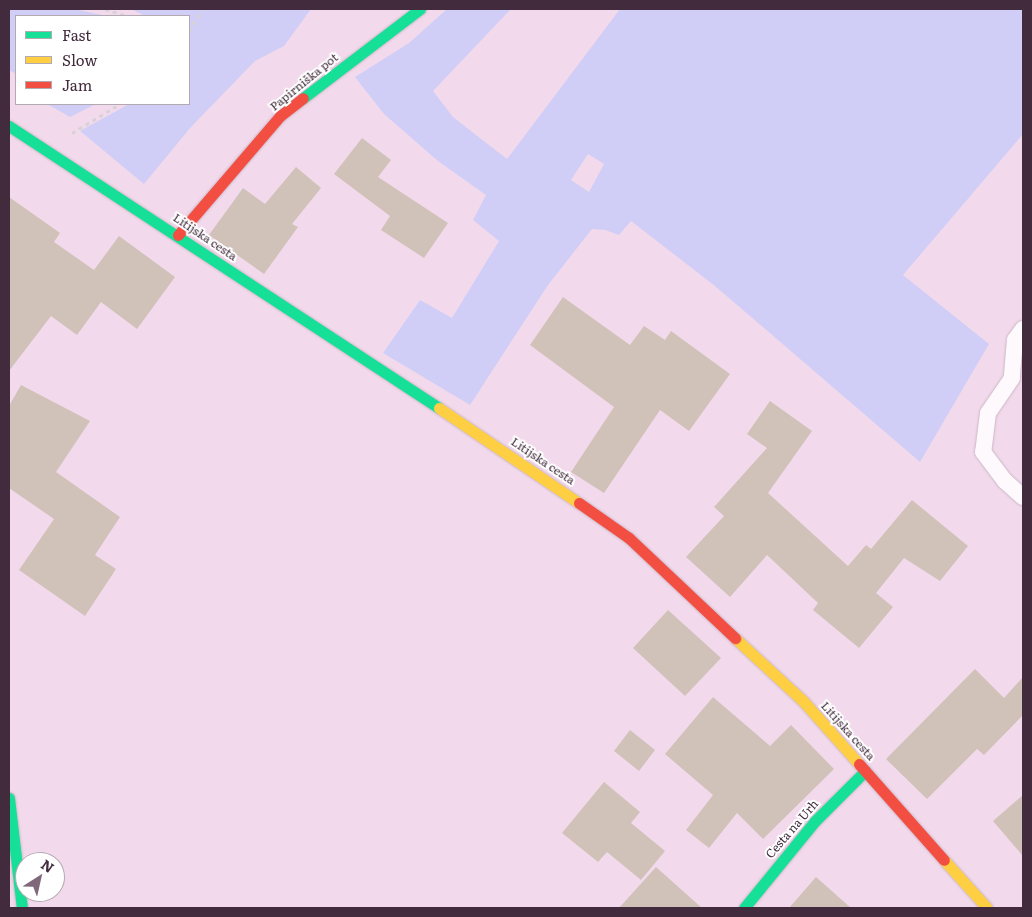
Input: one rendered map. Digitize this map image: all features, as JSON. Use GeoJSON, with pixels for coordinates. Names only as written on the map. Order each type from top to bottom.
{"type":"FeatureCollection","features":[{"type":"Feature","properties":{"kind":"main road","name":"Papirniška pot"},"geometry":{"type":"LineString","coordinates":[[178,235],[280,116],[420,9]]}},
{"type":"Feature","properties":{"kind":"main road","name":"Litijska cesta"},"geometry":{"type":"LineString","coordinates":[[9,126],[178,235],[353,354],[550,481],[629,538],[790,688],[987,908]]}},
{"type":"Feature","properties":{"kind":"main road","name":"Cesta na Urh"},"geometry":{"type":"LineString","coordinates":[[744,908],[815,821],[865,771]]}},
{"type":"Feature","properties":{"kind":"main road"},"geometry":{"type":"LineString","coordinates":[[9,798],[22,908]]}},
{"type":"Feature","properties":{"kind":"lane"},"geometry":{"type":"LineString","coordinates":[[1023,329],[1015,340],[1018,376],[988,413],[983,452],[1005,482],[1023,497]]}},
{"type":"Feature","properties":{"kind":"path"},"geometry":{"type":"LineString","coordinates":[[105,9],[125,15]]}},
{"type":"Feature","properties":{"kind":"path"},"geometry":{"type":"LineString","coordinates":[[190,29],[203,9]]}},
{"type":"Feature","properties":{"kind":"path"},"geometry":{"type":"LineString","coordinates":[[46,149],[118,105]]}},
{"type":"Feature","properties":{"kind":"shaded area"},"geometry":{"type":"Polygon","coordinates":[[[9,9],[74,9],[102,15],[15,15],[15,73],[9,70],[9,9]]]}},
{"type":"Feature","properties":{"kind":"shaded area"},"geometry":{"type":"Polygon","coordinates":[[[131,9],[311,9],[284,46],[255,61],[191,127],[144,184],[80,131],[127,105],[190,105],[190,15],[143,15],[131,9]]]}},
{"type":"Feature","properties":{"kind":"shaded area"},"geometry":{"type":"Polygon","coordinates":[[[447,9],[511,9],[433,91],[453,117],[507,159],[620,9],[1023,9],[1023,134],[903,275],[989,344],[920,462],[715,286],[631,221],[619,235],[605,230],[592,229],[548,285],[470,405],[383,353],[420,300],[452,318],[499,241],[473,220],[486,195],[438,161],[384,114],[355,77],[409,43],[447,9]],[[588,154],[571,180],[589,192],[604,164],[588,154]]]}},
{"type":"Feature","properties":{"kind":"shaded area"},"geometry":{"type":"Polygon","coordinates":[[[49,105],[94,105],[70,117],[49,105]]]}},
{"type":"Feature","properties":{"kind":"building"},"geometry":{"type":"Polygon","coordinates":[[[362,138],[391,160],[378,177],[448,223],[424,258],[381,230],[390,216],[334,174],[362,138]]]}},
{"type":"Feature","properties":{"kind":"building"},"geometry":{"type":"Polygon","coordinates":[[[296,167],[321,188],[292,224],[298,227],[264,274],[209,235],[243,188],[265,204],[296,167]]]}},
{"type":"Feature","properties":{"kind":"building"},"geometry":{"type":"Polygon","coordinates":[[[9,197],[60,233],[54,242],[94,270],[119,236],[175,277],[137,329],[101,302],[77,335],[51,316],[9,371],[9,197]]]}},
{"type":"Feature","properties":{"kind":"building"},"geometry":{"type":"Polygon","coordinates":[[[563,297],[630,345],[644,326],[665,340],[671,331],[730,374],[689,431],[660,410],[604,493],[571,472],[614,407],[530,345],[563,297]]]}},
{"type":"Feature","properties":{"kind":"building"},"geometry":{"type":"Polygon","coordinates":[[[21,385],[90,421],[56,472],[120,517],[95,555],[116,569],[85,616],[19,570],[54,519],[9,488],[9,406],[21,385]]]}},
{"type":"Feature","properties":{"kind":"building"},"geometry":{"type":"Polygon","coordinates":[[[770,401],[812,431],[768,493],[848,566],[866,545],[871,549],[912,500],[968,546],[940,581],[904,558],[876,593],[893,607],[859,648],[813,610],[818,603],[767,555],[730,597],[686,557],[724,516],[714,507],[767,448],[747,434],[770,401]]]}},
{"type":"Feature","properties":{"kind":"building"},"geometry":{"type":"Polygon","coordinates":[[[668,610],[721,658],[685,696],[633,648],[668,610]]]}},
{"type":"Feature","properties":{"kind":"building"},"geometry":{"type":"Polygon","coordinates":[[[975,669],[1004,698],[1023,677],[1023,715],[984,755],[977,749],[927,799],[886,759],[975,669]]]}},
{"type":"Feature","properties":{"kind":"building"},"geometry":{"type":"Polygon","coordinates":[[[713,697],[770,746],[791,725],[834,769],[763,839],[737,813],[709,848],[686,830],[713,795],[665,754],[713,697]]]}},
{"type":"Feature","properties":{"kind":"building"},"geometry":{"type":"Polygon","coordinates":[[[630,730],[655,750],[639,771],[614,751],[630,730]]]}},
{"type":"Feature","properties":{"kind":"building"},"geometry":{"type":"Polygon","coordinates":[[[604,782],[640,812],[631,823],[665,851],[641,880],[607,852],[598,862],[562,833],[604,782]]]}},
{"type":"Feature","properties":{"kind":"building"},"geometry":{"type":"Polygon","coordinates":[[[1023,795],[1023,856],[993,821],[1023,795]]]}},
{"type":"Feature","properties":{"kind":"building"},"geometry":{"type":"Polygon","coordinates":[[[656,867],[702,908],[619,908],[656,867]]]}},
{"type":"Feature","properties":{"kind":"building"},"geometry":{"type":"Polygon","coordinates":[[[816,877],[851,908],[789,908],[816,877]]]}},
{"type":"Feature","properties":{"kind":"traffic: fast"},"geometry":{"type":"LineString","coordinates":[[303,98],[420,9]]}},
{"type":"Feature","properties":{"kind":"traffic: fast"},"geometry":{"type":"LineString","coordinates":[[9,126],[439,408]]}},
{"type":"Feature","properties":{"kind":"traffic: fast"},"geometry":{"type":"LineString","coordinates":[[744,908],[815,821],[865,771]]}},
{"type":"Feature","properties":{"kind":"traffic: fast"},"geometry":{"type":"LineString","coordinates":[[9,798],[22,908]]}},
{"type":"Feature","properties":{"kind":"traffic: slow"},"geometry":{"type":"LineString","coordinates":[[439,408],[579,503]]}},
{"type":"Feature","properties":{"kind":"traffic: slow"},"geometry":{"type":"LineString","coordinates":[[735,638],[804,702],[859,764]]}},
{"type":"Feature","properties":{"kind":"traffic: slow"},"geometry":{"type":"LineString","coordinates":[[944,860],[987,908]]}},
{"type":"Feature","properties":{"kind":"traffic: jam"},"geometry":{"type":"LineString","coordinates":[[178,235],[280,116],[303,98]]}},
{"type":"Feature","properties":{"kind":"traffic: jam"},"geometry":{"type":"LineString","coordinates":[[579,503],[629,538],[735,638]]}},
{"type":"Feature","properties":{"kind":"traffic: jam"},"geometry":{"type":"LineString","coordinates":[[859,764],[944,860]]}}]}
